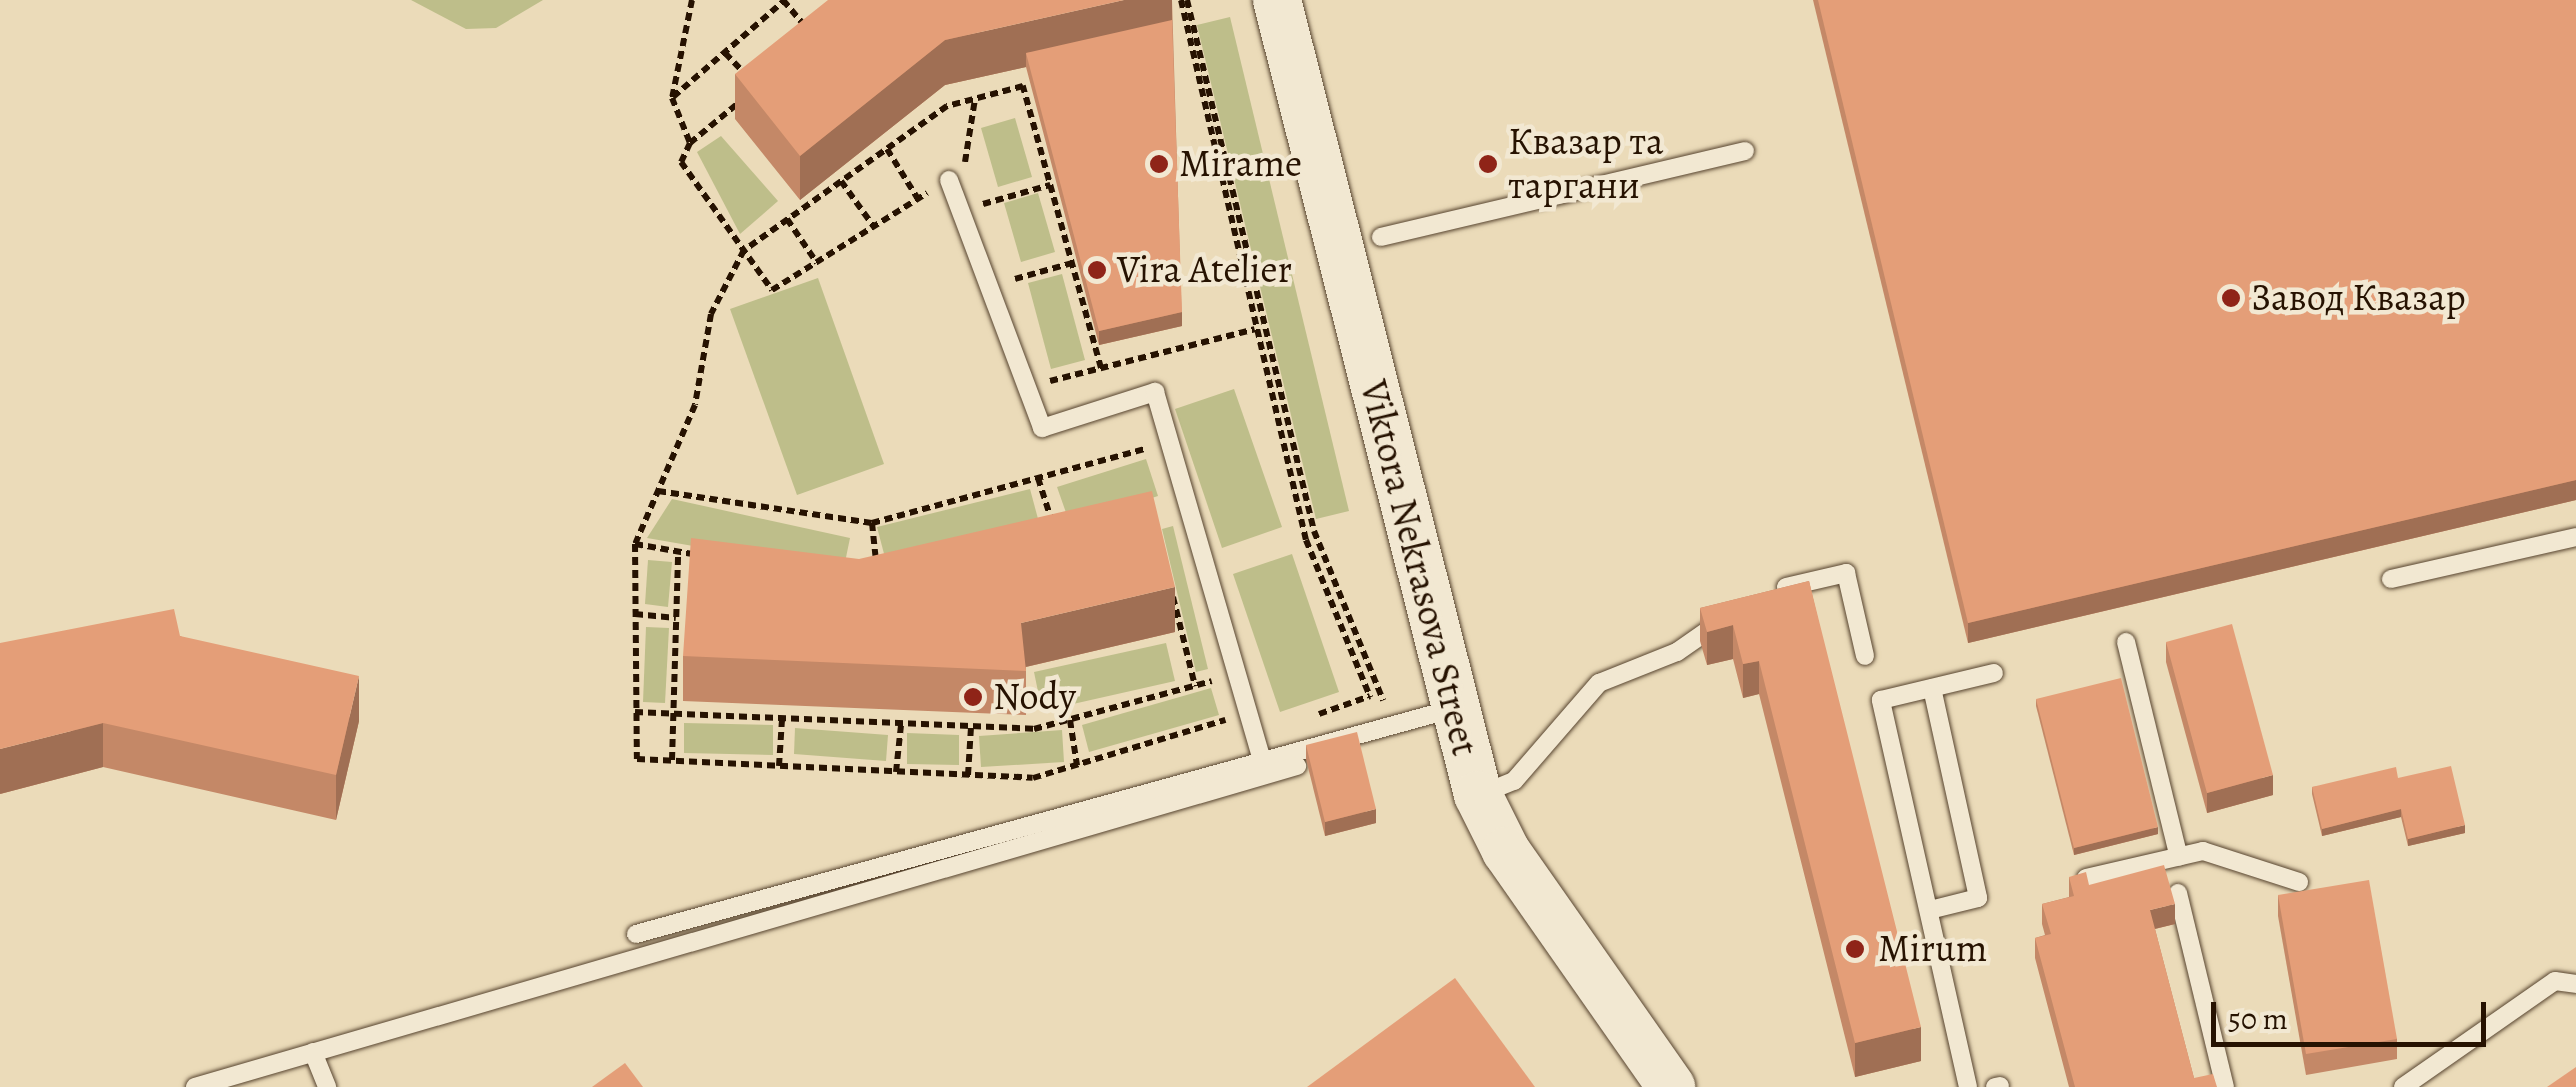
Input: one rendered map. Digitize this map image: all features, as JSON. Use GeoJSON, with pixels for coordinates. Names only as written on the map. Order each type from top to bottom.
{"type":"FeatureCollection","features":[{"type":"Feature","properties":{"kind":"main road","name":"Viktora Nekrasova Street"},"geometry":{"type":"LineString","coordinates":[[1277,0],[1452,709],[1478,796],[1506,851],[1671,1087]]}},
{"type":"Feature","properties":{"kind":"lane"},"geometry":{"type":"LineString","coordinates":[[1381,236],[1745,152]]}},
{"type":"Feature","properties":{"kind":"lane"},"geometry":{"type":"LineString","coordinates":[[949,180],[1042,428],[1156,392],[1261,756]]}},
{"type":"Feature","properties":{"kind":"lane"},"geometry":{"type":"LineString","coordinates":[[2390,580],[2576,536]]}},
{"type":"Feature","properties":{"kind":"lane"},"geometry":{"type":"LineString","coordinates":[[1760,594],[1846,573],[1865,656]]}},
{"type":"Feature","properties":{"kind":"lane"},"geometry":{"type":"LineString","coordinates":[[1478,796],[1514,781],[1599,682],[1677,652],[1732,613]]}},
{"type":"Feature","properties":{"kind":"lane"},"geometry":{"type":"LineString","coordinates":[[2126,642],[2179,857]]}},
{"type":"Feature","properties":{"kind":"lane"},"geometry":{"type":"LineString","coordinates":[[1968,1087],[1934,910],[1881,700],[1994,672]]}},
{"type":"Feature","properties":{"kind":"lane"},"geometry":{"type":"LineString","coordinates":[[1932,688],[1978,898],[1934,910]]}},
{"type":"Feature","properties":{"kind":"lane"},"geometry":{"type":"LineString","coordinates":[[636,934],[1261,756],[1452,709]]}},
{"type":"Feature","properties":{"kind":"lane"},"geometry":{"type":"LineString","coordinates":[[195,1087],[1297,766]]}},
{"type":"Feature","properties":{"kind":"lane"},"geometry":{"type":"LineString","coordinates":[[2086,878],[2203,852],[2298,882]]}},
{"type":"Feature","properties":{"kind":"lane"},"geometry":{"type":"LineString","coordinates":[[2178,893],[2226,1087]]}},
{"type":"Feature","properties":{"kind":"lane"},"geometry":{"type":"LineString","coordinates":[[2403,1087],[2554,981],[2576,984]]}},
{"type":"Feature","properties":{"kind":"lane"},"geometry":{"type":"LineString","coordinates":[[313,1052],[327,1087]]}},
{"type":"Feature","properties":{"kind":"path"},"geometry":{"type":"LineString","coordinates":[[690,143],[672,98],[692,0]]}},
{"type":"Feature","properties":{"kind":"path"},"geometry":{"type":"LineString","coordinates":[[672,98],[784,0],[816,38]]}},
{"type":"Feature","properties":{"kind":"path"},"geometry":{"type":"LineString","coordinates":[[1184,0],[1306,540],[1370,696],[1236,743],[1225,706]]}},
{"type":"Feature","properties":{"kind":"path"},"geometry":{"type":"LineString","coordinates":[[1184,0],[1314,531],[1393,723]]}},
{"type":"Feature","properties":{"kind":"path"},"geometry":{"type":"LineString","coordinates":[[725,52],[757,87],[690,143],[681,162],[772,290],[964,170],[975,100]]}},
{"type":"Feature","properties":{"kind":"path"},"geometry":{"type":"LineString","coordinates":[[886,149],[918,199]]}},
{"type":"Feature","properties":{"kind":"path"},"geometry":{"type":"LineString","coordinates":[[841,181],[874,227]]}},
{"type":"Feature","properties":{"kind":"path"},"geometry":{"type":"LineString","coordinates":[[977,206],[1050,185]]}},
{"type":"Feature","properties":{"kind":"path"},"geometry":{"type":"LineString","coordinates":[[787,219],[816,262]]}},
{"type":"Feature","properties":{"kind":"path"},"geometry":{"type":"LineString","coordinates":[[744,250],[711,314],[695,405],[635,544],[637,758],[1033,778],[1229,719]]}},
{"type":"Feature","properties":{"kind":"path"},"geometry":{"type":"LineString","coordinates":[[1004,282],[1072,263]]}},
{"type":"Feature","properties":{"kind":"path"},"geometry":{"type":"LineString","coordinates":[[1042,383],[1256,329]]}},
{"type":"Feature","properties":{"kind":"path"},"geometry":{"type":"LineString","coordinates":[[658,491],[872,524],[1154,446],[1160,462]]}},
{"type":"Feature","properties":{"kind":"path"},"geometry":{"type":"LineString","coordinates":[[1038,478],[1057,537]]}},
{"type":"Feature","properties":{"kind":"path"},"geometry":{"type":"LineString","coordinates":[[872,524],[879,581]]}},
{"type":"Feature","properties":{"kind":"path"},"geometry":{"type":"LineString","coordinates":[[635,544],[715,558]]}},
{"type":"Feature","properties":{"kind":"path"},"geometry":{"type":"LineString","coordinates":[[672,760],[678,552]]}},
{"type":"Feature","properties":{"kind":"path"},"geometry":{"type":"LineString","coordinates":[[1172,590],[1194,686]]}},
{"type":"Feature","properties":{"kind":"path"},"geometry":{"type":"LineString","coordinates":[[636,614],[676,618]]}},
{"type":"Feature","properties":{"kind":"path"},"geometry":{"type":"LineString","coordinates":[[1213,660],[1221,693]]}},
{"type":"Feature","properties":{"kind":"path"},"geometry":{"type":"LineString","coordinates":[[635,712],[971,727],[1070,720],[1218,680]]}},
{"type":"Feature","properties":{"kind":"path"},"geometry":{"type":"LineString","coordinates":[[778,766],[782,719]]}},
{"type":"Feature","properties":{"kind":"path"},"geometry":{"type":"LineString","coordinates":[[1070,720],[1077,765]]}},
{"type":"Feature","properties":{"kind":"path"},"geometry":{"type":"LineString","coordinates":[[896,772],[902,725]]}},
{"type":"Feature","properties":{"kind":"path"},"geometry":{"type":"LineString","coordinates":[[968,775],[971,727]]}},
{"type":"Feature","properties":{"kind":"green space"},"geometry":{"type":"Polygon","coordinates":[[[411,0],[543,0],[496,28],[466,29],[411,0]]]}},
{"type":"Feature","properties":{"kind":"green space"},"geometry":{"type":"Polygon","coordinates":[[[1230,17],[1349,511],[1316,519],[1197,25],[1230,17]]]}},
{"type":"Feature","properties":{"kind":"green space"},"geometry":{"type":"Polygon","coordinates":[[[1015,118],[1032,177],[998,187],[981,128],[1015,118]]]}},
{"type":"Feature","properties":{"kind":"green space"},"geometry":{"type":"Polygon","coordinates":[[[721,136],[778,201],[740,234],[697,152],[721,136]]]}},
{"type":"Feature","properties":{"kind":"green space"},"geometry":{"type":"Polygon","coordinates":[[[1038,193],[1055,252],[1021,262],[1004,203],[1038,193]]]}},
{"type":"Feature","properties":{"kind":"green space"},"geometry":{"type":"Polygon","coordinates":[[[1062,274],[1085,360],[1051,369],[1028,283],[1062,274]]]}},
{"type":"Feature","properties":{"kind":"green space"},"geometry":{"type":"Polygon","coordinates":[[[818,278],[884,464],[797,495],[730,309],[818,278]]]}},
{"type":"Feature","properties":{"kind":"green space"},"geometry":{"type":"Polygon","coordinates":[[[1234,389],[1282,527],[1222,548],[1175,409],[1234,389]]]}},
{"type":"Feature","properties":{"kind":"green space"},"geometry":{"type":"Polygon","coordinates":[[[1146,459],[1158,496],[1070,524],[1057,487],[1146,459]]]}},
{"type":"Feature","properties":{"kind":"green space"},"geometry":{"type":"Polygon","coordinates":[[[1030,489],[1041,530],[888,569],[877,527],[1030,489]]]}},
{"type":"Feature","properties":{"kind":"green space"},"geometry":{"type":"Polygon","coordinates":[[[672,499],[850,538],[843,572],[647,538],[672,499]]]}},
{"type":"Feature","properties":{"kind":"green space"},"geometry":{"type":"Polygon","coordinates":[[[1173,526],[1208,669],[1196,672],[1162,529],[1173,526]]]}},
{"type":"Feature","properties":{"kind":"green space"},"geometry":{"type":"Polygon","coordinates":[[[1292,554],[1339,692],[1280,712],[1233,574],[1292,554]]]}},
{"type":"Feature","properties":{"kind":"green space"},"geometry":{"type":"Polygon","coordinates":[[[648,560],[672,562],[668,607],[645,604],[648,560]]]}},
{"type":"Feature","properties":{"kind":"green space"},"geometry":{"type":"Polygon","coordinates":[[[646,627],[669,628],[665,703],[643,702],[646,627]]]}},
{"type":"Feature","properties":{"kind":"green space"},"geometry":{"type":"Polygon","coordinates":[[[1166,643],[1175,681],[1042,711],[1034,672],[1166,643]]]}},
{"type":"Feature","properties":{"kind":"green space"},"geometry":{"type":"Polygon","coordinates":[[[1211,688],[1219,715],[1089,752],[1082,725],[1211,688]]]}},
{"type":"Feature","properties":{"kind":"green space"},"geometry":{"type":"Polygon","coordinates":[[[684,723],[773,725],[773,755],[684,753],[684,723]]]}},
{"type":"Feature","properties":{"kind":"green space"},"geometry":{"type":"Polygon","coordinates":[[[795,728],[888,735],[886,761],[794,754],[795,728]]]}},
{"type":"Feature","properties":{"kind":"green space"},"geometry":{"type":"Polygon","coordinates":[[[1062,730],[1064,762],[981,767],[979,736],[1062,730]]]}},
{"type":"Feature","properties":{"kind":"green space"},"geometry":{"type":"Polygon","coordinates":[[[907,733],[959,735],[959,765],[907,764],[907,733]]]}},
{"type":"Feature","properties":{"kind":"building"},"geometry":{"type":"Polygon","coordinates":[[[828,0],[1124,0],[945,40],[800,156],[735,74],[828,0]]]}},
{"type":"Feature","properties":{"kind":"building","name":"Завод Квазар"},"geometry":{"type":"Polygon","coordinates":[[[1818,0],[2576,0],[2576,480],[1968,623],[1818,0]]]}},
{"type":"Feature","properties":{"kind":"building"},"geometry":{"type":"Polygon","coordinates":[[[1172,20],[1182,312],[1099,331],[1026,53],[1172,20]]]}},
{"type":"Feature","properties":{"kind":"building"},"geometry":{"type":"Polygon","coordinates":[[[1152,491],[1175,587],[1021,623],[1026,671],[683,656],[691,538],[859,559],[1152,491]]]}},
{"type":"Feature","properties":{"kind":"building"},"geometry":{"type":"Polygon","coordinates":[[[1809,581],[1921,1027],[1855,1043],[1759,661],[1743,664],[1733,625],[1707,632],[1700,608],[1809,581]]]}},
{"type":"Feature","properties":{"kind":"building"},"geometry":{"type":"Polygon","coordinates":[[[174,609],[180,636],[359,676],[336,775],[103,723],[0,749],[0,643],[174,609]]]}},
{"type":"Feature","properties":{"kind":"building"},"geometry":{"type":"Polygon","coordinates":[[[2232,624],[2273,775],[2207,793],[2166,642],[2232,624]]]}},
{"type":"Feature","properties":{"kind":"building"},"geometry":{"type":"Polygon","coordinates":[[[2121,678],[2158,827],[2074,848],[2036,699],[2121,678]]]}},
{"type":"Feature","properties":{"kind":"building"},"geometry":{"type":"Polygon","coordinates":[[[1357,732],[1376,809],[1325,822],[1306,745],[1357,732]]]}},
{"type":"Feature","properties":{"kind":"building"},"geometry":{"type":"Polygon","coordinates":[[[2451,766],[2465,825],[2408,839],[2401,809],[2322,829],[2312,787],[2396,767],[2398,778],[2451,766]]]}},
{"type":"Feature","properties":{"kind":"building"},"geometry":{"type":"Polygon","coordinates":[[[2164,865],[2175,904],[2150,910],[2194,1078],[2213,1074],[2217,1087],[2075,1087],[2035,938],[2051,934],[2042,904],[2074,896],[2069,877],[2086,872],[2089,885],[2164,865]]]}},
{"type":"Feature","properties":{"kind":"building"},"geometry":{"type":"Polygon","coordinates":[[[2369,880],[2397,1039],[2306,1054],[2278,895],[2369,880]]]}},
{"type":"Feature","properties":{"kind":"building"},"geometry":{"type":"Polygon","coordinates":[[[1455,978],[1535,1087],[1307,1087],[1455,978]]]}},
{"type":"Feature","properties":{"kind":"building"},"geometry":{"type":"Polygon","coordinates":[[[625,1063],[643,1087],[592,1087],[625,1063]]]}},
{"type":"Feature","properties":{"kind":"building"},"geometry":{"type":"Polygon","coordinates":[[[2576,1067],[2576,1087],[2547,1087],[2576,1067]]]}},
{"type":"Feature","properties":{"kind":"place","name":"Mirame"},"geometry":{"type":"Point","coordinates":[1159,164]}},
{"type":"Feature","properties":{"kind":"place","name":"Квазар та таргани"},"geometry":{"type":"Point","coordinates":[1488,164]}},
{"type":"Feature","properties":{"kind":"place","name":"Vira Atelier"},"geometry":{"type":"Point","coordinates":[1097,270]}},
{"type":"Feature","properties":{"kind":"place","name":"Завод Квазар"},"geometry":{"type":"Point","coordinates":[2231,298]}},
{"type":"Feature","properties":{"kind":"place","name":"Nody"},"geometry":{"type":"Point","coordinates":[973,697]}},
{"type":"Feature","properties":{"kind":"place","name":"Mirum"},"geometry":{"type":"Point","coordinates":[1855,949]}}]}
